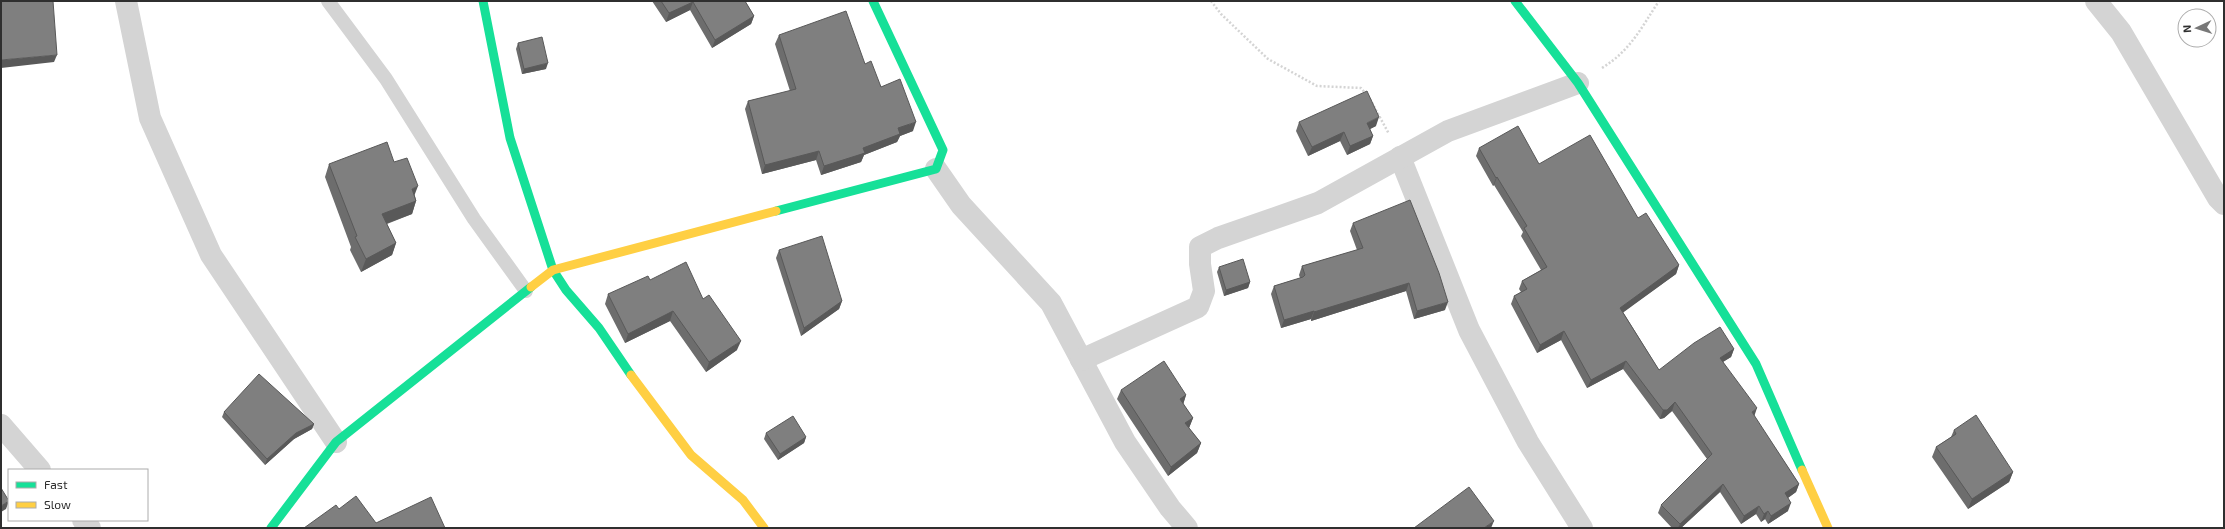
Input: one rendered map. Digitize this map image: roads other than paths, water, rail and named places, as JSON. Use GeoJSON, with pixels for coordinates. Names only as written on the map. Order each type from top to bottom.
{"type":"FeatureCollection","features":[{"type":"Feature","properties":{"kind":"street"},"geometry":{"type":"LineString","coordinates":[[126,1],[150,118],[211,255],[336,442]]}},
{"type":"Feature","properties":{"kind":"street"},"geometry":{"type":"LineString","coordinates":[[483,1],[510,138],[553,270],[566,290],[599,328],[650,402],[691,455],[743,500],[764,528]]}},
{"type":"Feature","properties":{"kind":"street"},"geometry":{"type":"LineString","coordinates":[[873,1],[943,150],[936,169]]}},
{"type":"Feature","properties":{"kind":"street"},"geometry":{"type":"LineString","coordinates":[[1514,1],[1578,83],[1756,364],[1828,528]]}},
{"type":"Feature","properties":{"kind":"street"},"geometry":{"type":"LineString","coordinates":[[2096,1],[2121,32],[2218,198],[2224,204]]}},
{"type":"Feature","properties":{"kind":"street"},"geometry":{"type":"LineString","coordinates":[[1081,360],[1198,307],[1204,291],[1200,264],[1200,247],[1218,238],[1318,203],[1448,131],[1578,83]]}},
{"type":"Feature","properties":{"kind":"street"},"geometry":{"type":"LineString","coordinates":[[1400,157],[1470,330],[1528,442],[1582,528]]}},
{"type":"Feature","properties":{"kind":"street"},"geometry":{"type":"LineString","coordinates":[[271,528],[336,442],[553,270],[936,169]]}},
{"type":"Feature","properties":{"kind":"street"},"geometry":{"type":"LineString","coordinates":[[936,169],[961,205],[1050,303],[1124,442],[1170,508],[1187,528]]}},
{"type":"Feature","properties":{"kind":"street"},"geometry":{"type":"LineString","coordinates":[[1,425],[39,469]]}},
{"type":"Feature","properties":{"kind":"lane"},"geometry":{"type":"LineString","coordinates":[[328,1],[386,79],[474,219],[526,291]]}}]}
